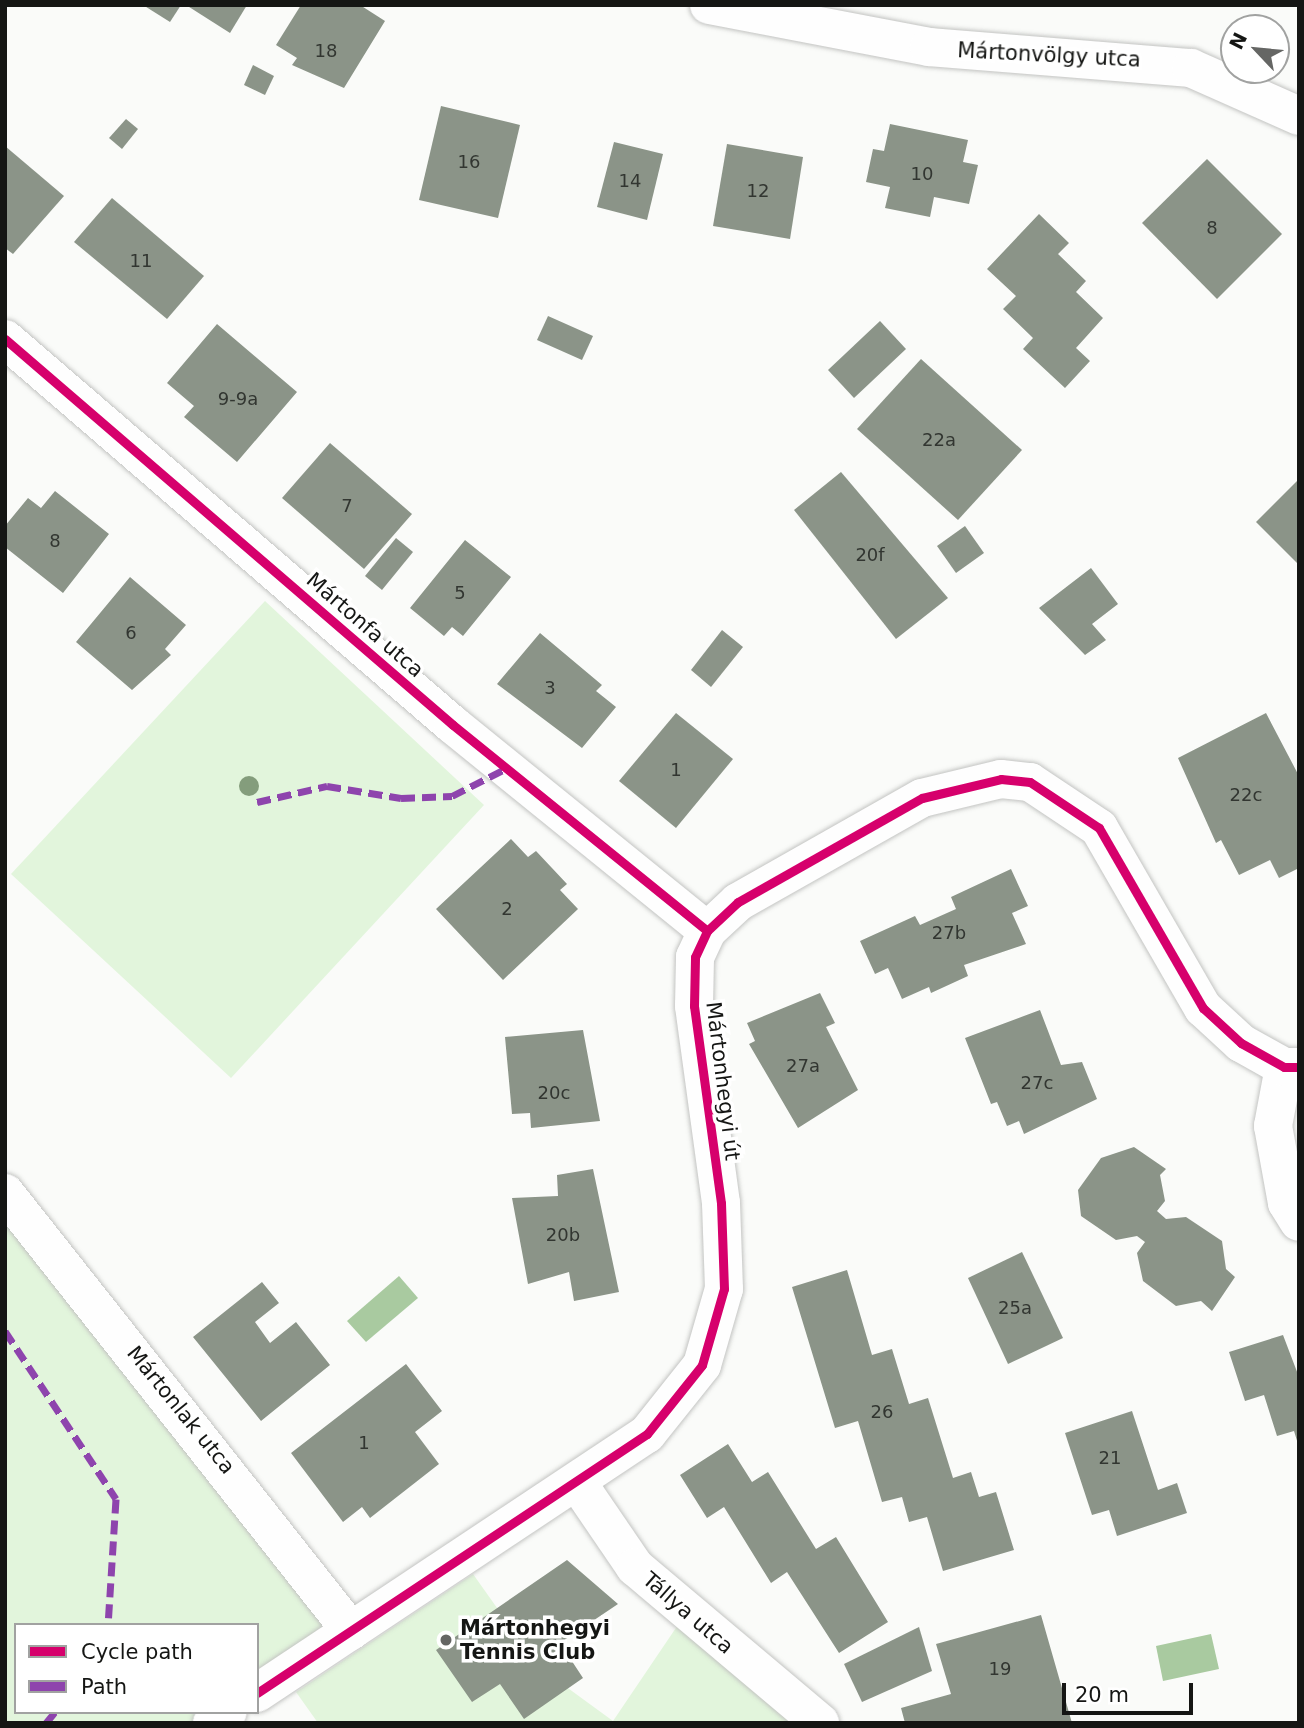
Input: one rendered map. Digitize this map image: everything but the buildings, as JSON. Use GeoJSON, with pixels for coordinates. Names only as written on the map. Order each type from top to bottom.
{"type":"FeatureCollection","features":[{"type":"Feature","properties":{"kind":"street","name":"Mártonvölgy utca"},"geometry":{"type":"LineString","coordinates":[[709,5],[929,47],[1191,68],[1299,116]]}},
{"type":"Feature","properties":{"kind":"street","name":"Mártonfa utca"},"geometry":{"type":"LineString","coordinates":[[5,339],[453,725],[707,930]]}},
{"type":"Feature","properties":{"kind":"street","name":"Mártonhegyi út"},"geometry":{"type":"LineString","coordinates":[[259,1692],[647,1434],[676,1403],[717,1328],[724,1289],[720,1203],[694,1006],[695,957],[707,930],[737,902],[922,798],[1001,779],[1030,782],[1100,828],[1203,1008],[1241,1044],[1291,1067]]}},
{"type":"Feature","properties":{"kind":"street"},"geometry":{"type":"LineString","coordinates":[[1291,1067],[1273,1126],[1287,1203],[1299,1222]]}},
{"type":"Feature","properties":{"kind":"street","name":"Mártonlak utca"},"geometry":{"type":"LineString","coordinates":[[5,1193],[351,1630]]}},
{"type":"Feature","properties":{"kind":"street","name":"Tállya utca"},"geometry":{"type":"LineString","coordinates":[[577,1482],[635,1567],[820,1723]]}},
{"type":"Feature","properties":{"kind":"shaded area"},"geometry":{"type":"Polygon","coordinates":[[[265,601],[484,805],[231,1078],[11,874],[265,601]]]}},
{"type":"Feature","properties":{"kind":"shaded area"},"geometry":{"type":"Polygon","coordinates":[[[5,1193],[351,1631],[259,1692],[259,1623],[14,1623],[14,1714],[225,1714],[212,1723],[5,1723],[5,1193]]]}},
{"type":"Feature","properties":{"kind":"shaded area"},"geometry":{"type":"Polygon","coordinates":[[[399,1276],[418,1298],[366,1342],[347,1321],[399,1276]]]}},
{"type":"Feature","properties":{"kind":"shaded area","name":"Mártonhegyi Tennis Club"},"geometry":{"type":"Polygon","coordinates":[[[473,1574],[539,1667],[613,1721],[686,1613],[820,1723],[318,1723],[296,1692],[473,1574]]]}},
{"type":"Feature","properties":{"kind":"shaded area"},"geometry":{"type":"Polygon","coordinates":[[[1211,1634],[1219,1669],[1163,1681],[1156,1646],[1211,1634]]]}},
{"type":"Feature","properties":{"kind":"marked path"},"geometry":{"type":"LineString","coordinates":[[257,802],[327,786],[401,798],[452,796],[507,768]]}},
{"type":"Feature","properties":{"kind":"marked path"},"geometry":{"type":"LineString","coordinates":[[5,1331],[116,1499],[108,1623]]}},
{"type":"Feature","properties":{"kind":"marked path"},"geometry":{"type":"LineString","coordinates":[[46,1723],[53,1714]]}},
{"type":"Feature","properties":{"kind":"cycle path"},"geometry":{"type":"LineString","coordinates":[[5,339],[453,725],[707,931]]}},
{"type":"Feature","properties":{"kind":"cycle path"},"geometry":{"type":"LineString","coordinates":[[259,1692],[647,1434],[702,1365],[724,1289],[721,1203],[694,1006],[695,957],[707,931],[738,902],[922,798],[1001,779],[1030,782],[1099,828],[1203,1008],[1241,1043],[1284,1067],[1299,1067]]}},
{"type":"Feature","properties":{"kind":"place","name":"Mártonhegyi Tennis Club"},"geometry":{"type":"Point","coordinates":[446,1640]}}]}
